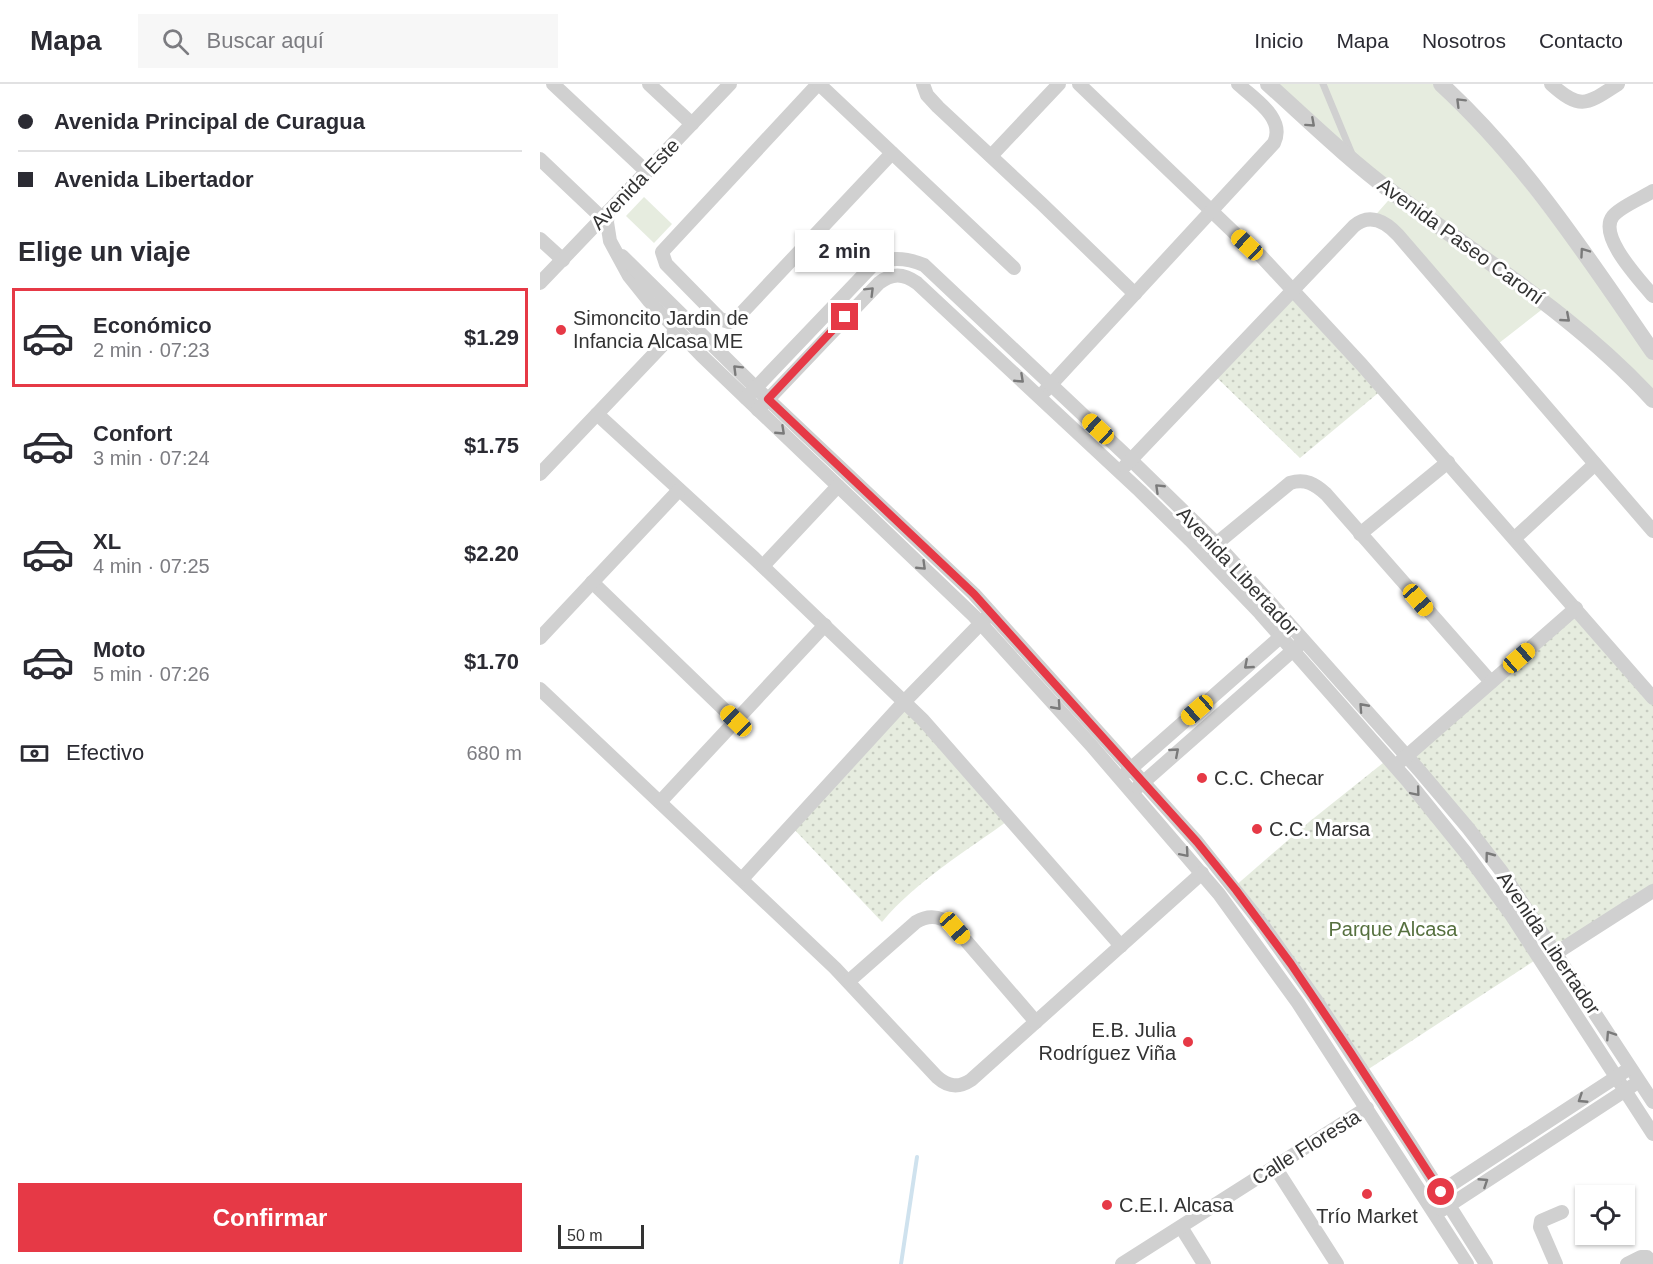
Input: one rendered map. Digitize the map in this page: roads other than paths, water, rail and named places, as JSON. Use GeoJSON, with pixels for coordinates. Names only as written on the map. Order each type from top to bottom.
{"type":"FeatureCollection","features":[{"type":"Feature","properties":{"kind":"street"},"geometry":{"type":"LineString","coordinates":[[553,84],[647,172]]}},
{"type":"Feature","properties":{"kind":"street"},"geometry":{"type":"LineString","coordinates":[[648,84],[692,124]]}},
{"type":"Feature","properties":{"kind":"street","name":"Avenida Este"},"geometry":{"type":"LineString","coordinates":[[540,283],[730,84]]}},
{"type":"Feature","properties":{"kind":"street"},"geometry":{"type":"LineString","coordinates":[[892,153],[736,319],[729,322],[720,319],[666,264],[662,252],[819,84],[1014,268]]}},
{"type":"Feature","properties":{"kind":"street"},"geometry":{"type":"LineString","coordinates":[[923,84],[931,100],[1135,294]]}},
{"type":"Feature","properties":{"kind":"street"},"geometry":{"type":"LineString","coordinates":[[991,156],[1059,84]]}},
{"type":"Feature","properties":{"kind":"street"},"geometry":{"type":"LineString","coordinates":[[1079,84],[1247,245]]}},
{"type":"Feature","properties":{"kind":"street"},"geometry":{"type":"LineString","coordinates":[[1039,397],[1274,143],[1277,126],[1274,118],[1238,84]]}},
{"type":"Feature","properties":{"kind":"street","name":"Avenida Paseo Caroní"},"geometry":{"type":"LineString","coordinates":[[1268,84],[1356,163],[1548,304],[1626,372],[1653,400]]}},
{"type":"Feature","properties":{"kind":"street"},"geometry":{"type":"LineString","coordinates":[[1441,84],[1477,119],[1530,179],[1653,352]]}},
{"type":"Feature","properties":{"kind":"street"},"geometry":{"type":"LineString","coordinates":[[1551,84],[1570,99],[1579,102],[1597,97],[1618,84]]}},
{"type":"Feature","properties":{"kind":"street"},"geometry":{"type":"LineString","coordinates":[[540,159],[605,215],[615,250],[638,289],[758,410],[981,624],[1202,873],[1280,976],[1467,1264]]}},
{"type":"Feature","properties":{"kind":"street"},"geometry":{"type":"LineString","coordinates":[[1653,191],[1613,216],[1609,228],[1617,249],[1653,296]]}},
{"type":"Feature","properties":{"kind":"street"},"geometry":{"type":"LineString","coordinates":[[1120,472],[1358,222],[1367,219],[1382,221],[1398,235],[1653,531]]}},
{"type":"Feature","properties":{"kind":"street"},"geometry":{"type":"LineString","coordinates":[[540,239],[562,260]]}},
{"type":"Feature","properties":{"kind":"street"},"geometry":{"type":"LineString","coordinates":[[615,250],[992,613],[1209,856],[1274,940],[1357,1062],[1486,1264]]}},
{"type":"Feature","properties":{"kind":"street"},"geometry":{"type":"LineString","coordinates":[[1260,255],[1448,462],[1653,698]]}},
{"type":"Feature","properties":{"kind":"street","name":"Avenida Libertador"},"geometry":{"type":"LineString","coordinates":[[746,398],[866,272],[881,261],[897,258],[915,261],[931,271],[1131,460],[1216,544],[1304,640],[1446,802],[1491,858],[1653,1102]]}},
{"type":"Feature","properties":{"kind":"street","name":"Avenida Libertador"},"geometry":{"type":"LineString","coordinates":[[758,410],[870,291],[885,279],[898,275],[909,277],[917,283],[1120,472],[1224,575],[1394,766],[1494,891],[1553,976],[1653,1134]]}},
{"type":"Feature","properties":{"kind":"street"},"geometry":{"type":"LineString","coordinates":[[540,474],[677,330]]}},
{"type":"Feature","properties":{"kind":"street"},"geometry":{"type":"LineString","coordinates":[[597,414],[763,566],[947,745],[1121,946]]}},
{"type":"Feature","properties":{"kind":"street"},"geometry":{"type":"LineString","coordinates":[[1360,534],[1448,462]]}},
{"type":"Feature","properties":{"kind":"street"},"geometry":{"type":"LineString","coordinates":[[1515,538],[1595,464]]}},
{"type":"Feature","properties":{"kind":"street"},"geometry":{"type":"LineString","coordinates":[[1216,544],[1286,486],[1298,481],[1310,482],[1320,488],[1491,682]]}},
{"type":"Feature","properties":{"kind":"street"},"geometry":{"type":"LineString","coordinates":[[763,566],[838,486]]}},
{"type":"Feature","properties":{"kind":"street"},"geometry":{"type":"LineString","coordinates":[[540,638],[679,490]]}},
{"type":"Feature","properties":{"kind":"street"},"geometry":{"type":"LineString","coordinates":[[592,582],[736,721]]}},
{"type":"Feature","properties":{"kind":"street"},"geometry":{"type":"LineString","coordinates":[[1394,766],[1576,609]]}},
{"type":"Feature","properties":{"kind":"street"},"geometry":{"type":"LineString","coordinates":[[742,879],[904,702],[992,613]]}},
{"type":"Feature","properties":{"kind":"street"},"geometry":{"type":"LineString","coordinates":[[660,802],[825,626]]}},
{"type":"Feature","properties":{"kind":"street"},"geometry":{"type":"LineString","coordinates":[[1120,778],[1292,627]]}},
{"type":"Feature","properties":{"kind":"street"},"geometry":{"type":"LineString","coordinates":[[1132,792],[1304,640]]}},
{"type":"Feature","properties":{"kind":"street"},"geometry":{"type":"LineString","coordinates":[[540,689],[849,981],[946,1084],[966,1083],[1202,873]]}},
{"type":"Feature","properties":{"kind":"street"},"geometry":{"type":"LineString","coordinates":[[1556,953],[1652,895]]}},
{"type":"Feature","properties":{"kind":"street"},"geometry":{"type":"LineString","coordinates":[[849,981],[916,922],[927,916],[933,916],[955,928],[1036,1022]]}},
{"type":"Feature","properties":{"kind":"street"},"geometry":{"type":"LineString","coordinates":[[1427,1201],[1631,1068]]}},
{"type":"Feature","properties":{"kind":"street"},"geometry":{"type":"LineString","coordinates":[[1436,1214],[1640,1082]]}},
{"type":"Feature","properties":{"kind":"street","name":"Calle Floresta"},"geometry":{"type":"LineString","coordinates":[[1122,1264],[1367,1108]]}},
{"type":"Feature","properties":{"kind":"street"},"geometry":{"type":"LineString","coordinates":[[1275,1167],[1337,1264]]}},
{"type":"Feature","properties":{"kind":"street"},"geometry":{"type":"LineString","coordinates":[[1556,1264],[1540,1227],[1541,1221],[1562,1212]]}},
{"type":"Feature","properties":{"kind":"street"},"geometry":{"type":"LineString","coordinates":[[1181,1227],[1204,1264]]}},
{"type":"Feature","properties":{"kind":"street"},"geometry":{"type":"LineString","coordinates":[[1628,1264],[1641,1257],[1647,1257],[1653,1264]]}},
{"type":"Feature","properties":{"kind":"lane"},"geometry":{"type":"LineString","coordinates":[[1323,84],[1356,163]]}},
{"type":"Feature","properties":{"kind":"waterway"},"geometry":{"type":"LineString","coordinates":[[901,1264],[917,1157]]}},
{"type":"Feature","properties":{"kind":"place","name":"Simoncito Jardin de Infancia Alcasa ME"},"geometry":{"type":"Point","coordinates":[561,330]}},
{"type":"Feature","properties":{"kind":"place","name":"C.C. Checar"},"geometry":{"type":"Point","coordinates":[1202,778]}},
{"type":"Feature","properties":{"kind":"place","name":"C.C. Marsa"},"geometry":{"type":"Point","coordinates":[1257,829]}},
{"type":"Feature","properties":{"kind":"place","name":"E.B. Julia Rodríguez Viña"},"geometry":{"type":"Point","coordinates":[1188,1042]}},
{"type":"Feature","properties":{"kind":"place","name":"Trío Market"},"geometry":{"type":"Point","coordinates":[1367,1194]}},
{"type":"Feature","properties":{"kind":"place","name":"C.E.I. Alcasa"},"geometry":{"type":"Point","coordinates":[1107,1205]}},
{"type":"Feature","properties":{"kind":"park label","name":"Parque Alcasa"},"geometry":{"type":"Point","coordinates":[1393,929]}}]}
